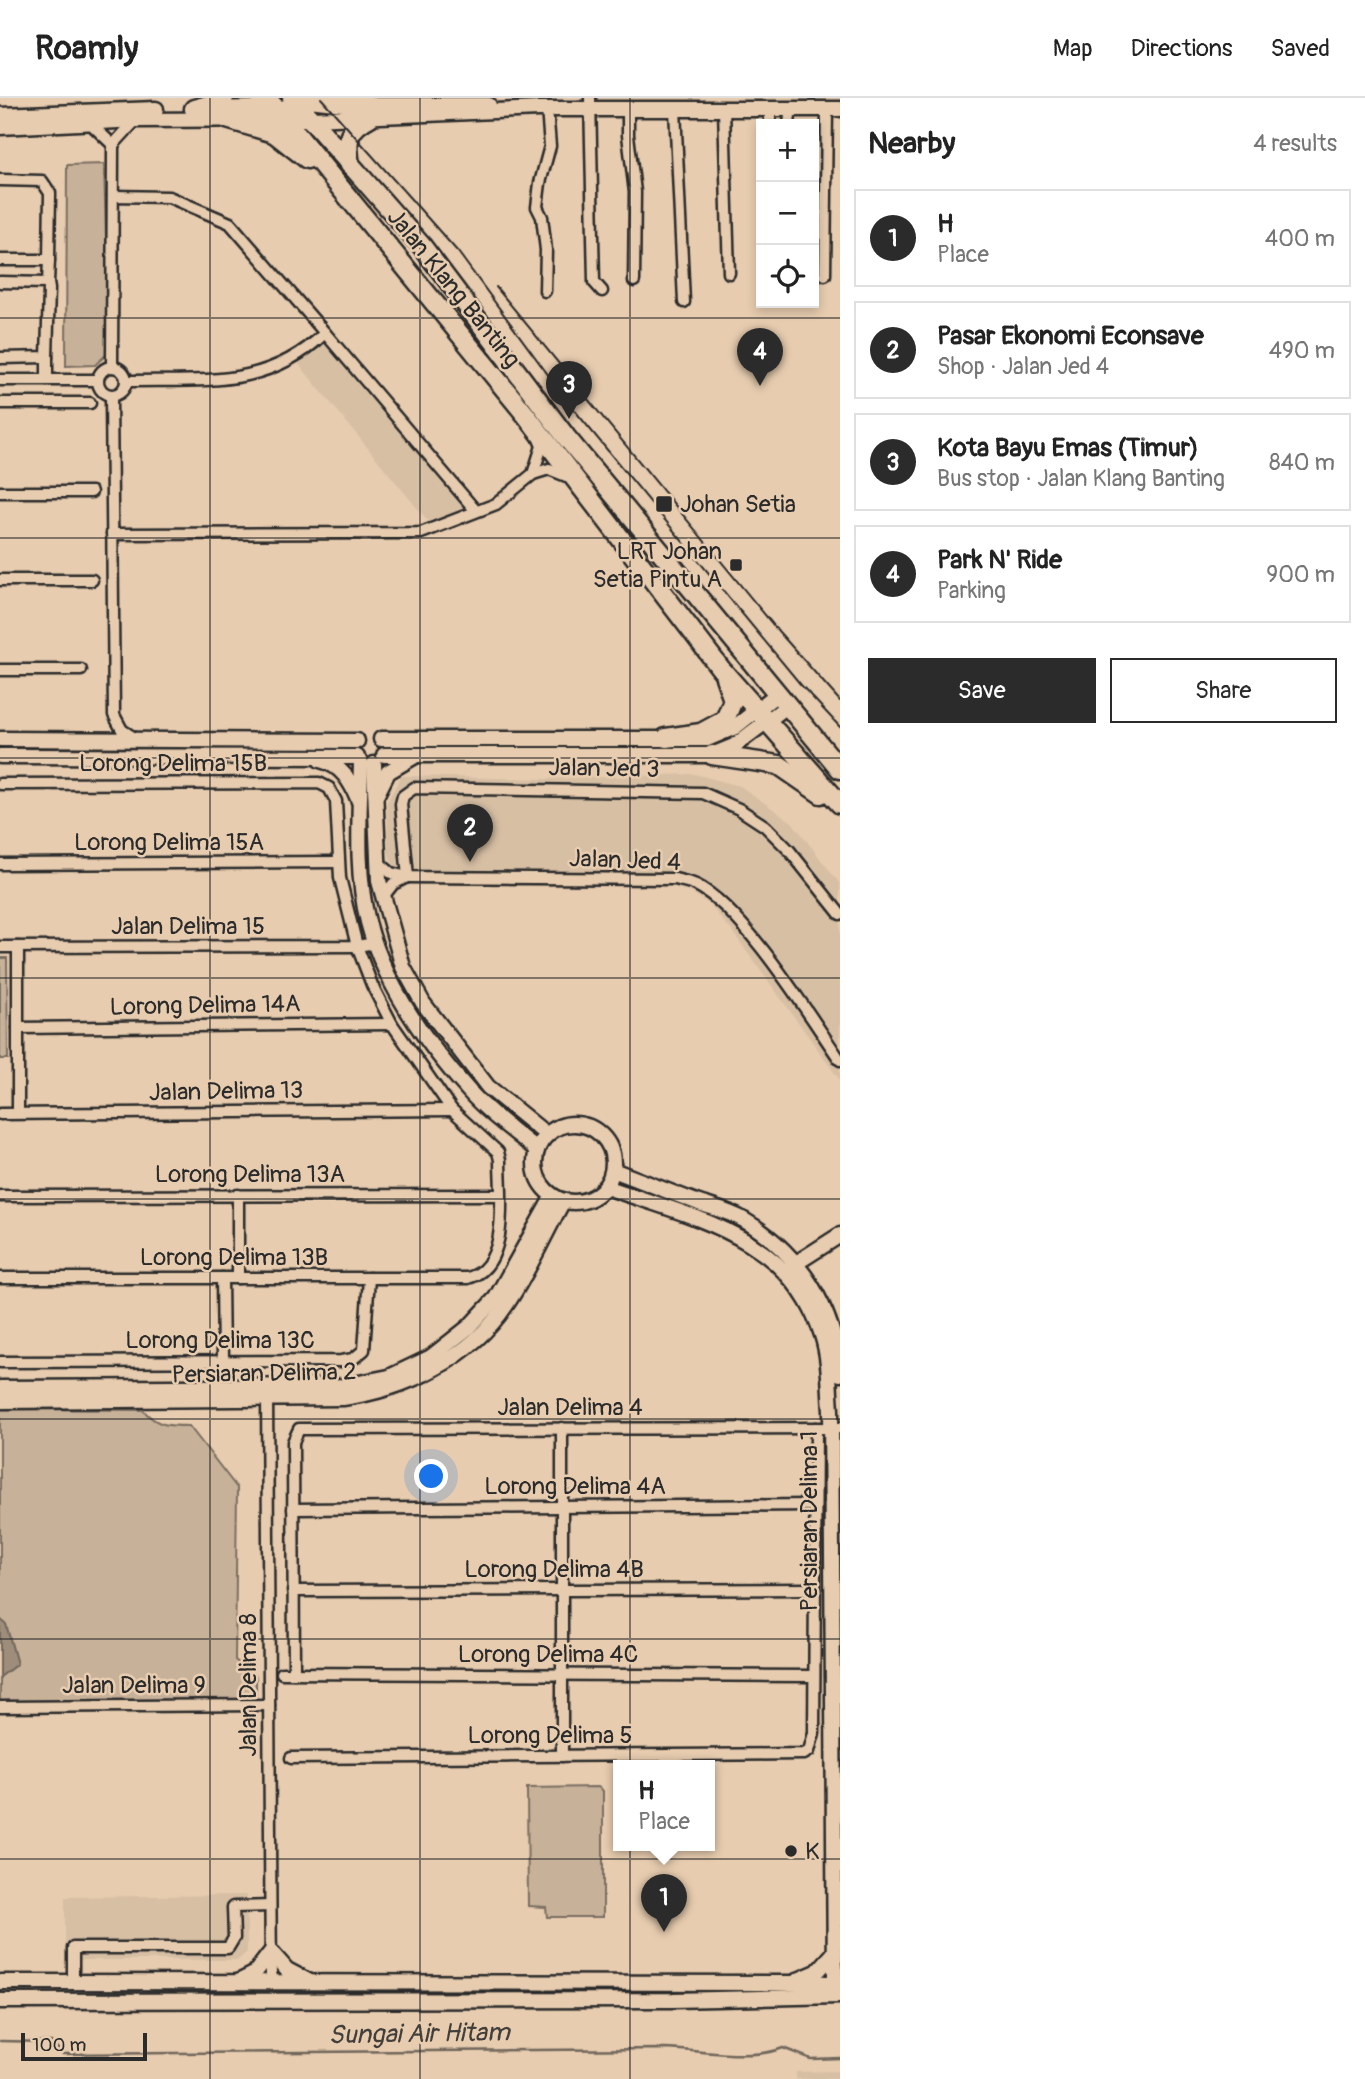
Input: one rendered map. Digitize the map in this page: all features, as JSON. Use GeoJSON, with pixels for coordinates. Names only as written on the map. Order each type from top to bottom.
{"type":"FeatureCollection","features":[{"type":"Feature","properties":{"kind":"highway"},"geometry":{"type":"LineString","coordinates":[[194,109],[224,98]]}},
{"type":"Feature","properties":{"kind":"highway"},"geometry":{"type":"LineString","coordinates":[[303,105],[370,111]]}},
{"type":"Feature","properties":{"kind":"highway","name":"Jalan Klang Banting"},"geometry":{"type":"LineString","coordinates":[[303,105],[351,166],[422,246],[566,437],[840,769]]}},
{"type":"Feature","properties":{"kind":"highway","name":"Jalan Klang Banting"},"geometry":{"type":"LineString","coordinates":[[275,108],[526,415],[721,668],[840,807]]}},
{"type":"Feature","properties":{"kind":"highway"},"geometry":{"type":"LineString","coordinates":[[351,166],[347,138],[352,127],[370,111]]}},
{"type":"Feature","properties":{"kind":"highway"},"geometry":{"type":"LineString","coordinates":[[227,119],[274,133],[296,148],[381,238]]}},
{"type":"Feature","properties":{"kind":"highway"},"geometry":{"type":"LineString","coordinates":[[666,738],[701,733],[725,720],[733,700],[721,668]]}},
{"type":"Feature","properties":{"kind":"highway"},"geometry":{"type":"LineString","coordinates":[[712,755],[779,765],[840,807]]}},
{"type":"Feature","properties":{"kind":"street"},"geometry":{"type":"LineString","coordinates":[[370,111],[462,101],[535,106]]}},
{"type":"Feature","properties":{"kind":"street"},"geometry":{"type":"LineString","coordinates":[[370,111],[590,104],[675,109],[724,117],[770,109],[821,105],[825,275]]}},
{"type":"Feature","properties":{"kind":"street"},"geometry":{"type":"LineString","coordinates":[[590,104],[594,282],[602,291]]}},
{"type":"Feature","properties":{"kind":"street"},"geometry":{"type":"LineString","coordinates":[[0,115],[303,105]]}},
{"type":"Feature","properties":{"kind":"street"},"geometry":{"type":"LineString","coordinates":[[535,106],[550,146],[537,207],[542,217],[546,250],[545,291]]}},
{"type":"Feature","properties":{"kind":"street"},"geometry":{"type":"LineString","coordinates":[[0,127],[138,120],[227,119],[275,108]]}},
{"type":"Feature","properties":{"kind":"street"},"geometry":{"type":"LineString","coordinates":[[628,108],[628,135],[635,192],[634,281]]}},
{"type":"Feature","properties":{"kind":"street"},"geometry":{"type":"LineString","coordinates":[[790,119],[791,108]]}},
{"type":"Feature","properties":{"kind":"street"},"geometry":{"type":"LineString","coordinates":[[675,109],[684,303]]}},
{"type":"Feature","properties":{"kind":"street"},"geometry":{"type":"LineString","coordinates":[[770,109],[770,119]]}},
{"type":"Feature","properties":{"kind":"street"},"geometry":{"type":"LineString","coordinates":[[724,117],[729,274]]}},
{"type":"Feature","properties":{"kind":"street"},"geometry":{"type":"LineString","coordinates":[[112,367],[113,145],[122,132],[138,120]]}},
{"type":"Feature","properties":{"kind":"street"},"geometry":{"type":"LineString","coordinates":[[89,122],[113,145]]}},
{"type":"Feature","properties":{"kind":"street"},"geometry":{"type":"LineString","coordinates":[[0,180],[37,180],[47,185],[50,193],[47,380]]}},
{"type":"Feature","properties":{"kind":"street"},"geometry":{"type":"LineString","coordinates":[[113,196],[170,197],[230,223],[476,511]]}},
{"type":"Feature","properties":{"kind":"street"},"geometry":{"type":"LineString","coordinates":[[0,260],[49,260]]}},
{"type":"Feature","properties":{"kind":"street"},"geometry":{"type":"LineString","coordinates":[[0,282],[48,283]]}},
{"type":"Feature","properties":{"kind":"street"},"geometry":{"type":"LineString","coordinates":[[126,381],[252,374],[293,360],[325,332]]}},
{"type":"Feature","properties":{"kind":"street"},"geometry":{"type":"LineString","coordinates":[[0,358],[47,358]]}},
{"type":"Feature","properties":{"kind":"street"},"geometry":{"type":"LineString","coordinates":[[112,367],[123,373],[126,381],[120,393],[111,396],[99,389],[97,380],[104,369],[112,367]]}},
{"type":"Feature","properties":{"kind":"street"},"geometry":{"type":"LineString","coordinates":[[0,380],[97,380]]}},
{"type":"Feature","properties":{"kind":"street"},"geometry":{"type":"LineString","coordinates":[[97,740],[108,729],[114,715],[111,396]]}},
{"type":"Feature","properties":{"kind":"street"},"geometry":{"type":"LineString","coordinates":[[0,403],[90,403]]}},
{"type":"Feature","properties":{"kind":"street"},"geometry":{"type":"LineString","coordinates":[[526,415],[542,446],[533,474]]}},
{"type":"Feature","properties":{"kind":"street"},"geometry":{"type":"LineString","coordinates":[[112,534],[421,533],[496,503],[533,474],[549,469],[567,475],[583,489]]}},
{"type":"Feature","properties":{"kind":"street"},"geometry":{"type":"LineString","coordinates":[[0,492],[91,492]]}},
{"type":"Feature","properties":{"kind":"street"},"geometry":{"type":"LineString","coordinates":[[0,580],[92,580]]}},
{"type":"Feature","properties":{"kind":"street"},"geometry":{"type":"LineString","coordinates":[[0,670],[81,670]]}},
{"type":"Feature","properties":{"kind":"street"},"geometry":{"type":"LineString","coordinates":[[0,739],[138,740],[365,753],[712,755],[734,746],[763,715],[782,700]]}},
{"type":"Feature","properties":{"kind":"street"},"geometry":{"type":"LineString","coordinates":[[114,715],[122,730],[138,740]]}},
{"type":"Feature","properties":{"kind":"street"},"geometry":{"type":"LineString","coordinates":[[537,1150],[469,1091],[407,1011],[375,943],[367,920],[359,848],[360,803],[369,734],[381,739],[707,739],[763,715]]}},
{"type":"Feature","properties":{"kind":"street"},"geometry":{"type":"LineString","coordinates":[[0,756],[308,757],[365,753],[381,739]]}},
{"type":"Feature","properties":{"kind":"street"},"geometry":{"type":"LineString","coordinates":[[365,753],[375,800],[377,861],[382,898],[404,967],[423,1003],[488,1087],[547,1135]]}},
{"type":"Feature","properties":{"kind":"street"},"geometry":{"type":"LineString","coordinates":[[375,800],[388,772],[402,761],[423,753]]}},
{"type":"Feature","properties":{"kind":"street"},"geometry":{"type":"LineString","coordinates":[[308,757],[329,762],[337,767],[347,776],[360,803]]}},
{"type":"Feature","properties":{"kind":"street","name":"Lorong Delima 15B"},"geometry":{"type":"LineString","coordinates":[[0,785],[319,783],[330,788],[336,801],[338,862]]}},
{"type":"Feature","properties":{"kind":"street","name":"Jalan Jed 3"},"geometry":{"type":"LineString","coordinates":[[408,877],[401,804],[407,791],[414,788],[690,790],[739,809],[765,826],[789,850],[840,914]]}},
{"type":"Feature","properties":{"kind":"street","name":"Jalan Jed 4"},"geometry":{"type":"LineString","coordinates":[[377,861],[391,873],[408,877],[675,879],[695,884],[716,898],[783,975],[840,1060]]}},
{"type":"Feature","properties":{"kind":"street"},"geometry":{"type":"LineString","coordinates":[[338,862],[357,946],[372,985],[393,1024],[452,1110],[498,1152],[500,1195]]}},
{"type":"Feature","properties":{"kind":"street","name":"Lorong Delima 15A"},"geometry":{"type":"LineString","coordinates":[[0,864],[338,862]]}},
{"type":"Feature","properties":{"kind":"street"},"geometry":{"type":"LineString","coordinates":[[382,898],[393,884],[408,877]]}},
{"type":"Feature","properties":{"kind":"street"},"geometry":{"type":"LineString","coordinates":[[375,943],[390,924]]}},
{"type":"Feature","properties":{"kind":"street"},"geometry":{"type":"LineString","coordinates":[[375,943],[387,942],[397,947]]}},
{"type":"Feature","properties":{"kind":"street","name":"Jalan Delima 15"},"geometry":{"type":"LineString","coordinates":[[0,947],[357,946],[375,943]]}},
{"type":"Feature","properties":{"kind":"street"},"geometry":{"type":"LineString","coordinates":[[18,947],[18,1113]]}},
{"type":"Feature","properties":{"kind":"street","name":"Lorong Delima 14A"},"geometry":{"type":"LineString","coordinates":[[18,1028],[393,1024]]}},
{"type":"Feature","properties":{"kind":"street","name":"Jalan Delima 13"},"geometry":{"type":"LineString","coordinates":[[0,1114],[452,1110]]}},
{"type":"Feature","properties":{"kind":"street"},"geometry":{"type":"LineString","coordinates":[[566,1124],[588,1126],[607,1140],[612,1149],[613,1170],[606,1187],[586,1200],[558,1199],[537,1176],[537,1150],[547,1135],[566,1124]]}},
{"type":"Feature","properties":{"kind":"street","name":"Persiaran Delima 1"},"geometry":{"type":"LineString","coordinates":[[613,1170],[743,1219],[792,1267],[833,1329],[840,1374]]}},
{"type":"Feature","properties":{"kind":"street","name":"Persiaran Delima 1"},"geometry":{"type":"LineString","coordinates":[[606,1187],[737,1234],[792,1267],[822,1334],[836,1428],[835,1952],[838,1987]]}},
{"type":"Feature","properties":{"kind":"street"},"geometry":{"type":"LineString","coordinates":[[238,1195],[238,1278]]}},
{"type":"Feature","properties":{"kind":"street","name":"Lorong Delima 13A"},"geometry":{"type":"LineString","coordinates":[[0,1196],[500,1195]]}},
{"type":"Feature","properties":{"kind":"street","name":"Lorong Delima 13B"},"geometry":{"type":"LineString","coordinates":[[0,1278],[468,1278],[483,1271],[493,1256],[498,1234],[500,1195]]}},
{"type":"Feature","properties":{"kind":"street","name":"Persiaran Delima 2"},"geometry":{"type":"LineString","coordinates":[[0,1388],[267,1392],[343,1398],[396,1387],[438,1368],[478,1336],[506,1305],[558,1199]]}},
{"type":"Feature","properties":{"kind":"street"},"geometry":{"type":"LineString","coordinates":[[792,1267],[840,1235]]}},
{"type":"Feature","properties":{"kind":"street"},"geometry":{"type":"LineString","coordinates":[[222,1278],[223,1360]]}},
{"type":"Feature","properties":{"kind":"street","name":"Lorong Delima 13C"},"geometry":{"type":"LineString","coordinates":[[0,1362],[353,1359],[364,1350],[369,1278]]}},
{"type":"Feature","properties":{"kind":"street","name":"Persiaran Delima 2"},"geometry":{"type":"LineString","coordinates":[[0,1401],[267,1392]]}},
{"type":"Feature","properties":{"kind":"street","name":"Jalan Delima 8"},"geometry":{"type":"LineString","coordinates":[[267,1392],[271,1983]]}},
{"type":"Feature","properties":{"kind":"street"},"geometry":{"type":"LineString","coordinates":[[562,1428],[562,1756]]}},
{"type":"Feature","properties":{"kind":"street"},"geometry":{"type":"LineString","coordinates":[[814,1676],[816,1428]]}},
{"type":"Feature","properties":{"kind":"street","name":"Jalan Delima 4"},"geometry":{"type":"LineString","coordinates":[[293,1509],[293,1442],[299,1429],[836,1428]]}},
{"type":"Feature","properties":{"kind":"street","name":"Lorong Delima 4A"},"geometry":{"type":"LineString","coordinates":[[293,1509],[815,1506]]}},
{"type":"Feature","properties":{"kind":"street"},"geometry":{"type":"LineString","coordinates":[[293,1509],[293,1591]]}},
{"type":"Feature","properties":{"kind":"street","name":"Lorong Delima 4B"},"geometry":{"type":"LineString","coordinates":[[293,1591],[815,1589]]}},
{"type":"Feature","properties":{"kind":"street","name":"Lorong Delima 4C"},"geometry":{"type":"LineString","coordinates":[[293,1591],[288,1673],[814,1676]]}},
{"type":"Feature","properties":{"kind":"street","name":"Lorong Delima 5"},"geometry":{"type":"LineString","coordinates":[[291,1758],[804,1754],[809,1751],[814,1733],[814,1676]]}},
{"type":"Feature","properties":{"kind":"street","name":"Jalan Delima 9"},"geometry":{"type":"LineString","coordinates":[[0,1707],[269,1705]]}},
{"type":"Feature","properties":{"kind":"street"},"geometry":{"type":"LineString","coordinates":[[73,1982],[73,1948],[228,1948],[234,1938],[233,1907],[270,1906]]}},
{"type":"Feature","properties":{"kind":"street"},"geometry":{"type":"LineString","coordinates":[[236,1983],[254,1973],[271,1952],[287,1970],[313,1983]]}},
{"type":"Feature","properties":{"kind":"street"},"geometry":{"type":"LineString","coordinates":[[785,1984],[817,1972],[835,1952]]}},
{"type":"Feature","properties":{"kind":"street"},"geometry":{"type":"LineString","coordinates":[[0,1982],[785,1984],[838,1987]]}},
{"type":"Feature","properties":{"kind":"street"},"geometry":{"type":"LineString","coordinates":[[0,2001],[673,2000],[838,1987]]}},
{"type":"Feature","properties":{"kind":"shaded area"},"geometry":{"type":"Polygon","coordinates":[[[104,164],[109,352],[95,365],[66,366],[67,165],[104,164]]]}},
{"type":"Feature","properties":{"kind":"shaded area"},"geometry":{"type":"Polygon","coordinates":[[[326,340],[471,510],[432,526],[298,363],[326,340]]]}},
{"type":"Feature","properties":{"kind":"shaded area"},"geometry":{"type":"Polygon","coordinates":[[[694,774],[740,786],[792,822],[840,884],[840,1080],[732,931],[709,904],[692,893],[674,887],[400,885],[388,851],[387,802],[401,776],[542,779],[694,774]]]}},
{"type":"Feature","properties":{"kind":"shaded area"},"geometry":{"type":"Polygon","coordinates":[[[0,958],[7,958],[8,1059],[0,1059],[0,958]]]}},
{"type":"Feature","properties":{"kind":"shaded area"},"geometry":{"type":"Polygon","coordinates":[[[0,1409],[143,1410],[163,1424],[189,1426],[237,1488],[235,1660],[256,1676],[256,1703],[0,1705],[0,1409]]]}},
{"type":"Feature","properties":{"kind":"shaded area"},"geometry":{"type":"Polygon","coordinates":[[[0,1619],[6,1624],[17,1664],[0,1677],[0,1619]]]}},
{"type":"Feature","properties":{"kind":"shaded area"},"geometry":{"type":"Polygon","coordinates":[[[598,1787],[603,1791],[603,1917],[547,1917],[546,1907],[528,1906],[527,1788],[598,1787]]]}},
{"type":"Feature","properties":{"kind":"shaded area"},"geometry":{"type":"Polygon","coordinates":[[[247,1895],[247,1952],[238,1960],[65,1960],[65,1897],[247,1895]]]}},
{"type":"Feature","properties":{"kind":"shaded area"},"geometry":{"type":"Polygon","coordinates":[[[840,2071],[840,2079],[796,2079],[796,2072],[840,2071]]]}},
{"type":"Feature","properties":{"kind":"waterway","name":"Sungai Air Hitam"},"geometry":{"type":"LineString","coordinates":[[0,2041],[51,2042],[63,2054],[665,2049],[756,2054],[783,2048],[811,2059],[840,2058]]}},
{"type":"Feature","properties":{"kind":"tram line"},"geometry":{"type":"LineString","coordinates":[[321,98],[458,252],[571,406],[801,685],[840,727]]}},
{"type":"Feature","properties":{"kind":"tram line"},"geometry":{"type":"LineString","coordinates":[[496,287],[779,632],[840,701]]}},
{"type":"Feature","properties":{"kind":"place","name":"Park N' Ride"},"geometry":{"type":"Point","coordinates":[760,386]}},
{"type":"Feature","properties":{"kind":"place","name":"Kota Bayu Emas (Timur)"},"geometry":{"type":"Point","coordinates":[569,419]}},
{"type":"Feature","properties":{"kind":"place","name":"Johan Setia"},"geometry":{"type":"Point","coordinates":[664,504]}},
{"type":"Feature","properties":{"kind":"place","name":"LRT Johan Setia Pintu A"},"geometry":{"type":"Point","coordinates":[736,565]}},
{"type":"Feature","properties":{"kind":"place","name":"Pasar Ekonomi Econsave"},"geometry":{"type":"Point","coordinates":[470,862]}},
{"type":"Feature","properties":{"kind":"place","name":"K"},"geometry":{"type":"Point","coordinates":[791,1851]}},
{"type":"Feature","properties":{"kind":"place","name":"H"},"geometry":{"type":"Point","coordinates":[664,1932]}}]}
